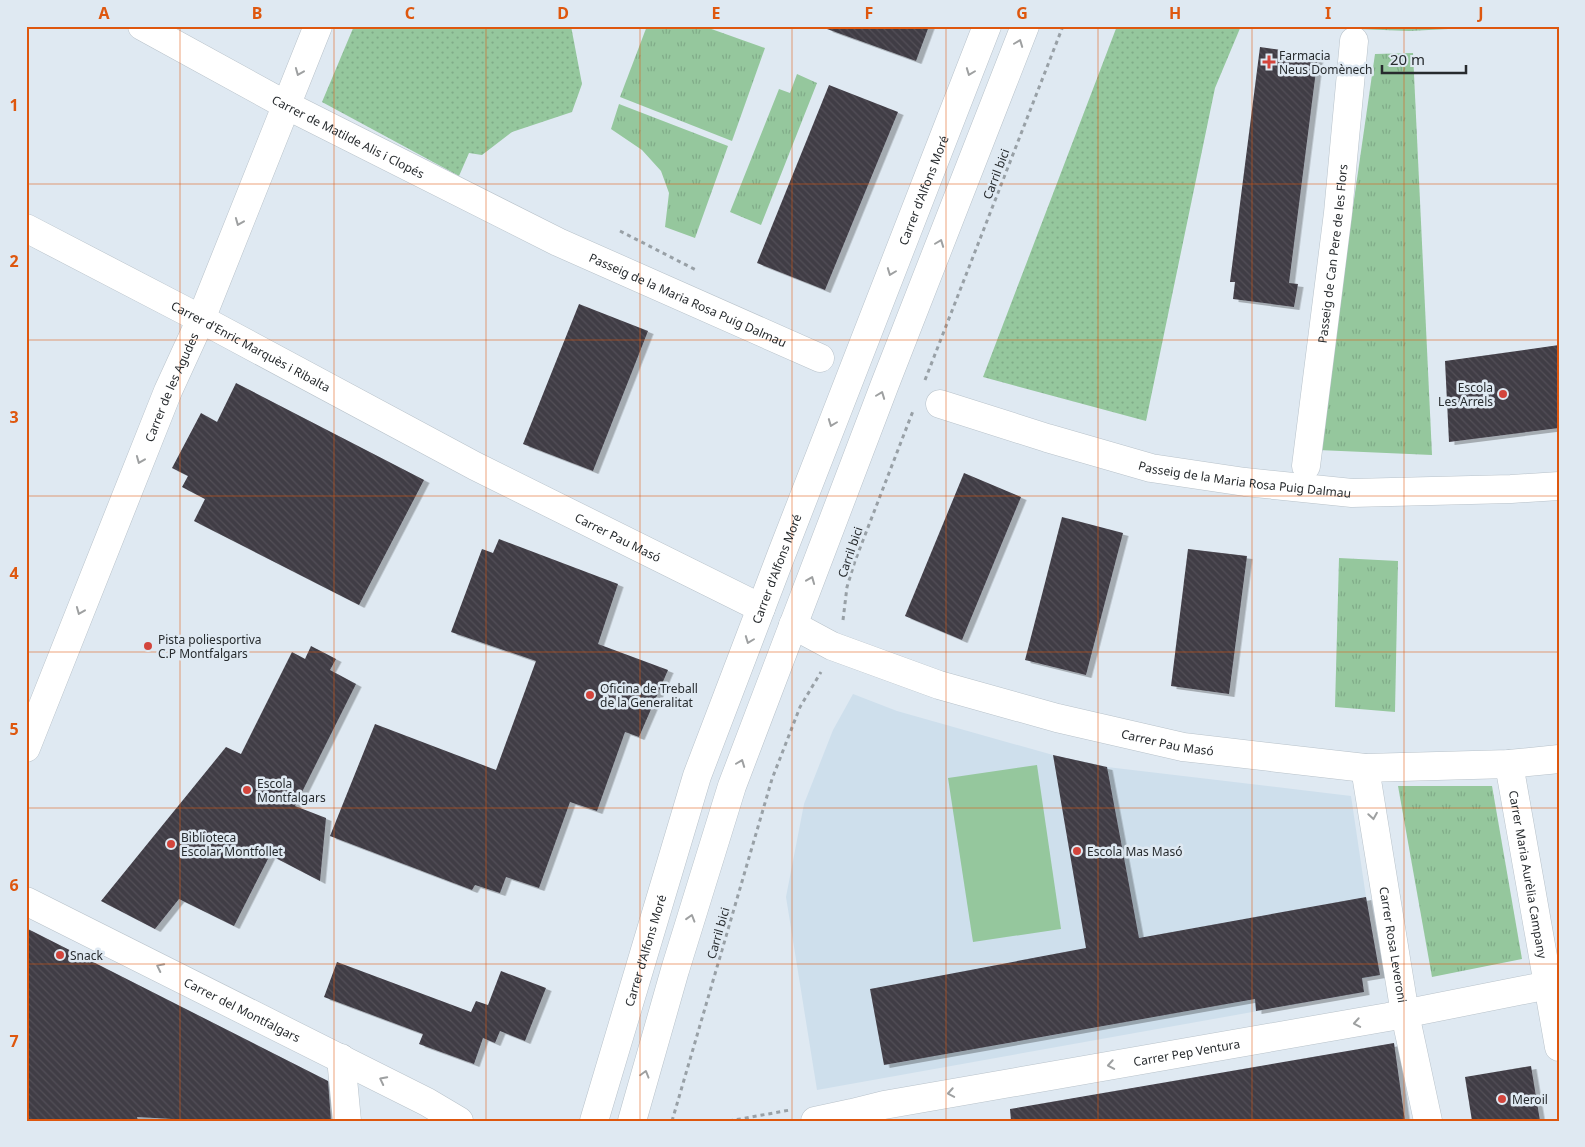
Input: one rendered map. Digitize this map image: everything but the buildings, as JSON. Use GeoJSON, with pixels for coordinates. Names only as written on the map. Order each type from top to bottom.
{"type":"FeatureCollection","features":[{"type":"Feature","properties":{"kind":"street","name":"Carrer de Matilde Alis i Clopés"},"geometry":{"type":"LineString","coordinates":[[142,26],[286,105],[558,242]]}},
{"type":"Feature","properties":{"kind":"street","name":"Carrer de les Agudes"},"geometry":{"type":"LineString","coordinates":[[26,748],[168,391],[201,319],[318,26]]}},
{"type":"Feature","properties":{"kind":"street","name":"Carrer d'Alfons Moré"},"geometry":{"type":"LineString","coordinates":[[594,1121],[698,776],[761,608],[988,26]]}},
{"type":"Feature","properties":{"kind":"street"},"geometry":{"type":"LineString","coordinates":[[632,1121],[667,995],[732,786],[1025,26]]}},
{"type":"Feature","properties":{"kind":"street","name":"Passeig de Can Pere de les Flors"},"geometry":{"type":"LineString","coordinates":[[1306,466],[1338,213],[1354,41]]}},
{"type":"Feature","properties":{"kind":"street","name":"Carrer d'Enric Marquès i Ribalta"},"geometry":{"type":"LineString","coordinates":[[26,228],[201,319],[475,466]]}},
{"type":"Feature","properties":{"kind":"street","name":"Passeig de la Maria Rosa Puig Dalmau"},"geometry":{"type":"LineString","coordinates":[[558,242],[820,358]]}},
{"type":"Feature","properties":{"kind":"street","name":"Passeig de la Maria Rosa Puig Dalmau"},"geometry":{"type":"LineString","coordinates":[[929,392],[1047,438],[1151,468],[1245,482],[1352,493],[1559,486]]}},
{"type":"Feature","properties":{"kind":"street","name":"Carrer Pau Masó"},"geometry":{"type":"LineString","coordinates":[[475,466],[761,608]]}},
{"type":"Feature","properties":{"kind":"street","name":"Carrer Pau Masó"},"geometry":{"type":"LineString","coordinates":[[793,625],[832,646],[939,685],[1057,718],[1183,747],[1366,768],[1509,764],[1559,759]]}},
{"type":"Feature","properties":{"kind":"street","name":"Carrer Maria Aurèlia Campany"},"geometry":{"type":"LineString","coordinates":[[1509,764],[1554,984],[1559,1047]]}},
{"type":"Feature","properties":{"kind":"street","name":"Carrer Rosa Leveroni"},"geometry":{"type":"LineString","coordinates":[[1366,768],[1405,1014],[1428,1121]]}},
{"type":"Feature","properties":{"kind":"street","name":"Carrer del Montfalgars"},"geometry":{"type":"LineString","coordinates":[[26,901],[341,1058],[422,1111],[459,1121]]}},
{"type":"Feature","properties":{"kind":"street","name":"Carrer Pep Ventura"},"geometry":{"type":"LineString","coordinates":[[815,1121],[884,1105],[1405,1014],[1554,984]]}},
{"type":"Feature","properties":{"kind":"street"},"geometry":{"type":"LineString","coordinates":[[341,1058],[347,1121]]}},
{"type":"Feature","properties":{"kind":"path","name":"Carril bici"},"geometry":{"type":"LineString","coordinates":[[672,1121],[772,779],[800,707],[819,677],[842,623],[847,587],[854,561],[929,392],[927,375],[1064,26]]}},
{"type":"Feature","properties":{"kind":"path"},"geometry":{"type":"LineString","coordinates":[[620,231],[699,272]]}},
{"type":"Feature","properties":{"kind":"path"},"geometry":{"type":"LineString","coordinates":[[894,362],[927,375],[929,392]]}},
{"type":"Feature","properties":{"kind":"shaded area","name":"Escola Mas Masó"},"geometry":{"type":"Polygon","coordinates":[[[853,694],[897,711],[1053,755],[1107,767],[1351,796],[1380,975],[1362,979],[1364,992],[817,1090],[786,897],[804,804],[833,730],[853,694]]]}},
{"type":"Feature","properties":{"kind":"green space"},"geometry":{"type":"Polygon","coordinates":[[[354,26],[571,26],[582,84],[572,112],[512,132],[482,155],[469,153],[459,176],[322,102],[354,26]]]}},
{"type":"Feature","properties":{"kind":"green space"},"geometry":{"type":"Polygon","coordinates":[[[647,26],[703,26],[765,48],[732,141],[620,97],[647,26]]]}},
{"type":"Feature","properties":{"kind":"green space"},"geometry":{"type":"Polygon","coordinates":[[[1117,26],[1241,26],[1215,88],[1146,421],[983,377],[1117,26]]]}},
{"type":"Feature","properties":{"kind":"green space"},"geometry":{"type":"Polygon","coordinates":[[[1332,26],[1507,26],[1409,31],[1332,28],[1332,26]]]}},
{"type":"Feature","properties":{"kind":"green space"},"geometry":{"type":"Polygon","coordinates":[[[1413,53],[1432,455],[1318,450],[1375,54],[1413,53]]]}},
{"type":"Feature","properties":{"kind":"green space"},"geometry":{"type":"Polygon","coordinates":[[[797,74],[817,83],[761,225],[730,212],[779,89],[790,93],[797,74]]]}},
{"type":"Feature","properties":{"kind":"green space"},"geometry":{"type":"Polygon","coordinates":[[[619,104],[728,146],[695,238],[665,227],[669,193],[661,171],[642,150],[611,129],[619,104]]]}},
{"type":"Feature","properties":{"kind":"green space"},"geometry":{"type":"Polygon","coordinates":[[[1339,558],[1398,561],[1395,712],[1335,707],[1339,558]]]}},
{"type":"Feature","properties":{"kind":"green space"},"geometry":{"type":"Polygon","coordinates":[[[1037,765],[1061,929],[973,942],[948,778],[1037,765]]]}},
{"type":"Feature","properties":{"kind":"green space"},"geometry":{"type":"Polygon","coordinates":[[[1398,786],[1492,786],[1522,959],[1432,977],[1398,786]]]}},
{"type":"Feature","properties":{"kind":"place","name":"Farmacia Neus Domènech"},"geometry":{"type":"Point","coordinates":[1269,62]}},
{"type":"Feature","properties":{"kind":"place","name":"Escola Les Arrels"},"geometry":{"type":"Point","coordinates":[1503,394]}},
{"type":"Feature","properties":{"kind":"place","name":"Pista poliesportiva C.P Montfalgars"},"geometry":{"type":"Point","coordinates":[148,646]}},
{"type":"Feature","properties":{"kind":"place","name":"Oficina de Treball de la Generalitat"},"geometry":{"type":"Point","coordinates":[590,695]}},
{"type":"Feature","properties":{"kind":"place","name":"Escola Montfalgars"},"geometry":{"type":"Point","coordinates":[247,790]}},
{"type":"Feature","properties":{"kind":"place","name":"Biblioteca Escolar Montfollet"},"geometry":{"type":"Point","coordinates":[171,844]}},
{"type":"Feature","properties":{"kind":"place","name":"Escola Mas Masó"},"geometry":{"type":"Point","coordinates":[1077,851]}},
{"type":"Feature","properties":{"kind":"place","name":"Snack"},"geometry":{"type":"Point","coordinates":[60,955]}},
{"type":"Feature","properties":{"kind":"place","name":"Meroil"},"geometry":{"type":"Point","coordinates":[1502,1099]}}]}
